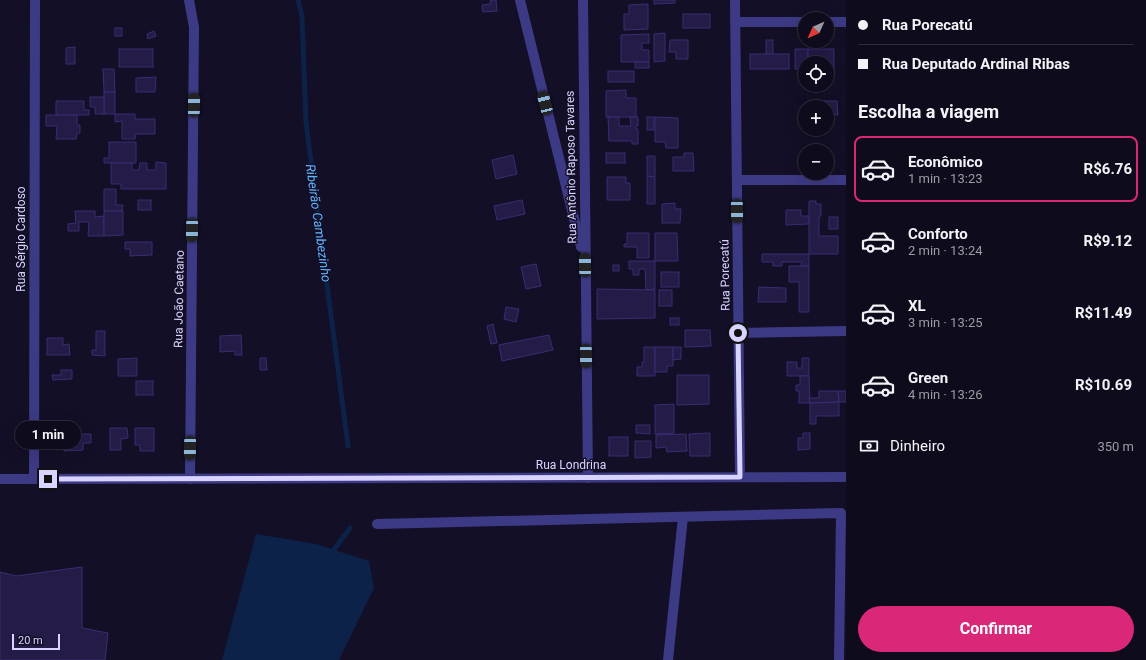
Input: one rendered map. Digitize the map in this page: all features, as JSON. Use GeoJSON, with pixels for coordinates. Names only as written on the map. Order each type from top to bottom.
{"type":"FeatureCollection","features":[{"type":"Feature","properties":{"kind":"street","name":"Rua Sérgio Cardoso"},"geometry":{"type":"LineString","coordinates":[[34,0],[34,479]]}},
{"type":"Feature","properties":{"kind":"street","name":"Rua João Caetano"},"geometry":{"type":"LineString","coordinates":[[189,0],[194,28],[190,479]]}},
{"type":"Feature","properties":{"kind":"street"},"geometry":{"type":"LineString","coordinates":[[520,0],[585,265]]}},
{"type":"Feature","properties":{"kind":"street","name":"Rua Antônio Raposo Tavares"},"geometry":{"type":"LineString","coordinates":[[583,0],[588,478]]}},
{"type":"Feature","properties":{"kind":"street","name":"Rua Porecatú"},"geometry":{"type":"LineString","coordinates":[[735,0],[740,477]]}},
{"type":"Feature","properties":{"kind":"street"},"geometry":{"type":"LineString","coordinates":[[735,22],[798,22]]}},
{"type":"Feature","properties":{"kind":"street"},"geometry":{"type":"LineString","coordinates":[[834,22],[846,22]]}},
{"type":"Feature","properties":{"kind":"street"},"geometry":{"type":"LineString","coordinates":[[737,180],[846,180]]}},
{"type":"Feature","properties":{"kind":"street"},"geometry":{"type":"LineString","coordinates":[[738,333],[846,331]]}},
{"type":"Feature","properties":{"kind":"street","name":"Rua Londrina"},"geometry":{"type":"LineString","coordinates":[[0,479],[846,477]]}},
{"type":"Feature","properties":{"kind":"street"},"geometry":{"type":"LineString","coordinates":[[377,524],[842,513],[839,660]]}},
{"type":"Feature","properties":{"kind":"street"},"geometry":{"type":"LineString","coordinates":[[668,660],[683,516]]}},
{"type":"Feature","properties":{"kind":"water"},"geometry":{"type":"Polygon","coordinates":[[[256,534],[316,544],[369,561],[374,588],[339,660],[222,660],[256,534]]]}},
{"type":"Feature","properties":{"kind":"building"},"geometry":{"type":"Polygon","coordinates":[[[490,0],[496,0],[497,11],[483,12],[482,5],[491,4],[490,0]]]}},
{"type":"Feature","properties":{"kind":"building"},"geometry":{"type":"Polygon","coordinates":[[[654,0],[675,0],[675,3],[654,4],[654,0]]]}},
{"type":"Feature","properties":{"kind":"building"},"geometry":{"type":"Polygon","coordinates":[[[648,4],[648,29],[624,30],[624,14],[629,14],[629,5],[648,4]]]}},
{"type":"Feature","properties":{"kind":"building"},"geometry":{"type":"Polygon","coordinates":[[[683,14],[710,14],[710,28],[683,28],[683,14]]]}},
{"type":"Feature","properties":{"kind":"building"},"geometry":{"type":"Polygon","coordinates":[[[115,28],[122,28],[122,36],[115,36],[115,28]]]}},
{"type":"Feature","properties":{"kind":"building"},"geometry":{"type":"Polygon","coordinates":[[[154,31],[156,36],[148,39],[147,34],[154,31]]]}},
{"type":"Feature","properties":{"kind":"building"},"geometry":{"type":"Polygon","coordinates":[[[665,33],[665,61],[654,62],[654,34],[665,33]]]}},
{"type":"Feature","properties":{"kind":"building"},"geometry":{"type":"Polygon","coordinates":[[[649,34],[649,43],[642,43],[642,50],[649,50],[649,62],[621,62],[621,35],[649,34]]]}},
{"type":"Feature","properties":{"kind":"building"},"geometry":{"type":"Polygon","coordinates":[[[670,40],[688,40],[688,59],[676,59],[676,52],[669,52],[670,40]]]}},
{"type":"Feature","properties":{"kind":"building"},"geometry":{"type":"Polygon","coordinates":[[[766,40],[773,40],[773,54],[766,54],[766,40]]]}},
{"type":"Feature","properties":{"kind":"building"},"geometry":{"type":"Polygon","coordinates":[[[75,47],[75,64],[66,64],[66,48],[75,47]]]}},
{"type":"Feature","properties":{"kind":"building"},"geometry":{"type":"Polygon","coordinates":[[[119,49],[153,49],[153,67],[119,67],[119,49]]]}},
{"type":"Feature","properties":{"kind":"building"},"geometry":{"type":"Polygon","coordinates":[[[795,49],[808,49],[808,56],[798,56],[798,69],[795,69],[795,49]]]}},
{"type":"Feature","properties":{"kind":"building"},"geometry":{"type":"Polygon","coordinates":[[[808,49],[834,49],[834,56],[808,56],[808,49]]]}},
{"type":"Feature","properties":{"kind":"building"},"geometry":{"type":"Polygon","coordinates":[[[750,54],[789,54],[789,69],[750,69],[750,54]]]}},
{"type":"Feature","properties":{"kind":"building"},"geometry":{"type":"Polygon","coordinates":[[[635,62],[649,62],[649,68],[635,68],[635,62]]]}},
{"type":"Feature","properties":{"kind":"building"},"geometry":{"type":"Polygon","coordinates":[[[103,69],[114,69],[115,92],[104,92],[103,69]]]}},
{"type":"Feature","properties":{"kind":"building"},"geometry":{"type":"Polygon","coordinates":[[[608,71],[634,71],[634,82],[608,82],[608,71]]]}},
{"type":"Feature","properties":{"kind":"building"},"geometry":{"type":"Polygon","coordinates":[[[156,77],[155,92],[136,92],[136,78],[156,77]]]}},
{"type":"Feature","properties":{"kind":"building"},"geometry":{"type":"Polygon","coordinates":[[[626,90],[626,98],[636,98],[636,117],[606,117],[606,91],[626,90]]]}},
{"type":"Feature","properties":{"kind":"building"},"geometry":{"type":"Polygon","coordinates":[[[104,92],[115,92],[115,114],[104,114],[104,92]]]}},
{"type":"Feature","properties":{"kind":"building"},"geometry":{"type":"Polygon","coordinates":[[[90,97],[104,97],[104,114],[95,114],[95,107],[90,107],[90,97]]]}},
{"type":"Feature","properties":{"kind":"building"},"geometry":{"type":"Polygon","coordinates":[[[56,101],[84,101],[84,110],[89,110],[89,115],[56,115],[56,101]]]}},
{"type":"Feature","properties":{"kind":"building"},"geometry":{"type":"Polygon","coordinates":[[[834,101],[837,101],[838,115],[834,114],[834,101]]]}},
{"type":"Feature","properties":{"kind":"building"},"geometry":{"type":"Polygon","coordinates":[[[115,114],[135,114],[135,119],[155,119],[155,134],[136,134],[135,139],[122,139],[122,121],[115,122],[115,114]]]}},
{"type":"Feature","properties":{"kind":"building"},"geometry":{"type":"Polygon","coordinates":[[[46,115],[77,115],[77,125],[80,125],[80,133],[77,133],[76,139],[56,139],[57,126],[46,126],[46,115]]]}},
{"type":"Feature","properties":{"kind":"building"},"geometry":{"type":"Polygon","coordinates":[[[608,117],[619,117],[619,126],[631,126],[630,117],[638,117],[638,126],[636,126],[636,129],[638,129],[638,144],[632,144],[632,141],[609,141],[608,117]]]}},
{"type":"Feature","properties":{"kind":"building"},"geometry":{"type":"Polygon","coordinates":[[[647,117],[654,117],[654,130],[647,130],[647,117]]]}},
{"type":"Feature","properties":{"kind":"building"},"geometry":{"type":"Polygon","coordinates":[[[655,117],[678,118],[678,148],[666,148],[665,142],[655,142],[655,117]]]}},
{"type":"Feature","properties":{"kind":"building"},"geometry":{"type":"Polygon","coordinates":[[[109,142],[136,142],[136,163],[104,163],[104,158],[109,158],[109,142]]]}},
{"type":"Feature","properties":{"kind":"building"},"geometry":{"type":"Polygon","coordinates":[[[606,153],[625,153],[625,163],[606,163],[606,153]]]}},
{"type":"Feature","properties":{"kind":"building"},"geometry":{"type":"Polygon","coordinates":[[[684,153],[693,153],[694,171],[673,171],[673,157],[684,157],[684,153]]]}},
{"type":"Feature","properties":{"kind":"building"},"geometry":{"type":"Polygon","coordinates":[[[513,155],[517,174],[496,179],[492,160],[513,155]]]}},
{"type":"Feature","properties":{"kind":"building"},"geometry":{"type":"Polygon","coordinates":[[[647,156],[655,156],[655,177],[647,176],[647,156]]]}},
{"type":"Feature","properties":{"kind":"building"},"geometry":{"type":"Polygon","coordinates":[[[156,162],[166,163],[166,189],[121,189],[121,184],[111,184],[111,163],[132,163],[132,170],[139,170],[140,163],[147,163],[147,170],[156,170],[156,162]]]}},
{"type":"Feature","properties":{"kind":"building"},"geometry":{"type":"Polygon","coordinates":[[[647,176],[655,177],[655,204],[647,204],[647,176]]]}},
{"type":"Feature","properties":{"kind":"building"},"geometry":{"type":"Polygon","coordinates":[[[607,177],[626,177],[626,183],[630,183],[630,200],[607,200],[607,177]]]}},
{"type":"Feature","properties":{"kind":"building"},"geometry":{"type":"Polygon","coordinates":[[[104,189],[116,189],[116,205],[123,205],[122,211],[104,211],[104,189]]]}},
{"type":"Feature","properties":{"kind":"building"},"geometry":{"type":"Polygon","coordinates":[[[138,200],[151,200],[151,210],[138,210],[138,200]]]}},
{"type":"Feature","properties":{"kind":"building"},"geometry":{"type":"Polygon","coordinates":[[[522,200],[525,214],[497,220],[494,206],[522,200]]]}},
{"type":"Feature","properties":{"kind":"building"},"geometry":{"type":"Polygon","coordinates":[[[809,201],[816,201],[816,204],[821,204],[821,216],[819,216],[819,236],[838,236],[838,254],[809,254],[809,201]]]}},
{"type":"Feature","properties":{"kind":"building"},"geometry":{"type":"Polygon","coordinates":[[[675,203],[675,209],[681,209],[680,223],[662,223],[662,204],[675,203]]]}},
{"type":"Feature","properties":{"kind":"building"},"geometry":{"type":"Polygon","coordinates":[[[786,210],[801,210],[801,216],[809,216],[809,224],[786,225],[786,210]]]}},
{"type":"Feature","properties":{"kind":"building"},"geometry":{"type":"Polygon","coordinates":[[[75,211],[95,211],[95,217],[104,216],[104,236],[88,236],[89,222],[79,222],[79,231],[68,231],[68,224],[76,223],[75,211]]]}},
{"type":"Feature","properties":{"kind":"building"},"geometry":{"type":"Polygon","coordinates":[[[104,211],[123,211],[123,235],[104,236],[104,211]]]}},
{"type":"Feature","properties":{"kind":"building"},"geometry":{"type":"Polygon","coordinates":[[[829,217],[838,217],[838,229],[829,229],[829,217]]]}},
{"type":"Feature","properties":{"kind":"building"},"geometry":{"type":"Polygon","coordinates":[[[627,233],[649,233],[649,258],[637,258],[637,247],[624,247],[624,244],[627,244],[627,233]]]}},
{"type":"Feature","properties":{"kind":"building"},"geometry":{"type":"Polygon","coordinates":[[[655,233],[677,233],[678,261],[655,261],[655,233]]]}},
{"type":"Feature","properties":{"kind":"building"},"geometry":{"type":"Polygon","coordinates":[[[125,242],[152,242],[152,255],[130,256],[130,249],[125,249],[125,242]]]}},
{"type":"Feature","properties":{"kind":"building"},"geometry":{"type":"Polygon","coordinates":[[[762,254],[809,254],[809,266],[801,266],[802,262],[782,262],[782,266],[773,266],[773,262],[762,262],[762,254]]]}},
{"type":"Feature","properties":{"kind":"building"},"geometry":{"type":"Polygon","coordinates":[[[629,261],[655,261],[655,289],[646,290],[645,269],[639,269],[639,275],[633,275],[633,269],[629,269],[629,261]]]}},
{"type":"Feature","properties":{"kind":"building"},"geometry":{"type":"Polygon","coordinates":[[[536,264],[541,286],[526,289],[521,267],[536,264]]]}},
{"type":"Feature","properties":{"kind":"building"},"geometry":{"type":"Polygon","coordinates":[[[613,265],[619,265],[619,271],[613,271],[613,265]]]}},
{"type":"Feature","properties":{"kind":"building"},"geometry":{"type":"Polygon","coordinates":[[[789,266],[809,266],[809,312],[799,312],[799,282],[789,282],[789,266]]]}},
{"type":"Feature","properties":{"kind":"building"},"geometry":{"type":"Polygon","coordinates":[[[661,272],[679,272],[679,287],[661,287],[661,272]]]}},
{"type":"Feature","properties":{"kind":"building"},"geometry":{"type":"Polygon","coordinates":[[[759,287],[786,288],[786,302],[758,302],[759,287]]]}},
{"type":"Feature","properties":{"kind":"building"},"geometry":{"type":"Polygon","coordinates":[[[597,289],[655,290],[655,318],[597,319],[597,289]]]}},
{"type":"Feature","properties":{"kind":"building"},"geometry":{"type":"Polygon","coordinates":[[[659,290],[672,290],[672,306],[659,306],[659,290]]]}},
{"type":"Feature","properties":{"kind":"building"},"geometry":{"type":"Polygon","coordinates":[[[506,307],[519,309],[516,322],[504,319],[506,307]]]}},
{"type":"Feature","properties":{"kind":"building"},"geometry":{"type":"Polygon","coordinates":[[[670,318],[679,318],[679,325],[670,325],[670,318]]]}},
{"type":"Feature","properties":{"kind":"building"},"geometry":{"type":"Polygon","coordinates":[[[493,324],[497,343],[491,344],[487,326],[493,324]]]}},
{"type":"Feature","properties":{"kind":"building"},"geometry":{"type":"Polygon","coordinates":[[[685,330],[710,330],[711,346],[685,347],[685,330]]]}},
{"type":"Feature","properties":{"kind":"building"},"geometry":{"type":"Polygon","coordinates":[[[96,331],[105,331],[105,356],[92,355],[92,350],[96,350],[96,331]]]}},
{"type":"Feature","properties":{"kind":"building"},"geometry":{"type":"Polygon","coordinates":[[[241,335],[242,355],[235,355],[235,351],[220,352],[220,336],[241,335]]]}},
{"type":"Feature","properties":{"kind":"building"},"geometry":{"type":"Polygon","coordinates":[[[549,335],[553,350],[502,361],[499,345],[549,335]]]}},
{"type":"Feature","properties":{"kind":"building"},"geometry":{"type":"Polygon","coordinates":[[[47,338],[63,338],[63,345],[69,344],[70,355],[47,355],[47,338]]]}},
{"type":"Feature","properties":{"kind":"building"},"geometry":{"type":"Polygon","coordinates":[[[644,347],[655,347],[655,376],[637,376],[637,367],[642,367],[642,362],[644,362],[644,347]]]}},
{"type":"Feature","properties":{"kind":"building"},"geometry":{"type":"Polygon","coordinates":[[[655,347],[673,347],[673,366],[667,366],[667,372],[655,372],[655,347]]]}},
{"type":"Feature","properties":{"kind":"building"},"geometry":{"type":"Polygon","coordinates":[[[673,347],[681,347],[681,359],[673,360],[673,347]]]}},
{"type":"Feature","properties":{"kind":"building"},"geometry":{"type":"Polygon","coordinates":[[[137,358],[137,376],[118,376],[118,359],[137,358]]]}},
{"type":"Feature","properties":{"kind":"building"},"geometry":{"type":"Polygon","coordinates":[[[260,358],[266,358],[267,370],[260,370],[260,358]]]}},
{"type":"Feature","properties":{"kind":"building"},"geometry":{"type":"Polygon","coordinates":[[[802,358],[809,358],[809,376],[787,376],[787,362],[797,362],[797,368],[802,368],[802,358]]]}},
{"type":"Feature","properties":{"kind":"building"},"geometry":{"type":"Polygon","coordinates":[[[61,370],[72,370],[72,379],[53,380],[52,375],[61,375],[61,370]]]}},
{"type":"Feature","properties":{"kind":"building"},"geometry":{"type":"Polygon","coordinates":[[[677,375],[709,375],[709,404],[677,405],[677,375]]]}},
{"type":"Feature","properties":{"kind":"building"},"geometry":{"type":"Polygon","coordinates":[[[800,376],[809,376],[810,403],[799,403],[799,391],[796,391],[796,385],[800,385],[800,376]]]}},
{"type":"Feature","properties":{"kind":"building"},"geometry":{"type":"Polygon","coordinates":[[[136,381],[153,381],[153,395],[136,395],[136,381]]]}},
{"type":"Feature","properties":{"kind":"building"},"geometry":{"type":"Polygon","coordinates":[[[819,391],[838,391],[839,402],[810,403],[809,398],[819,398],[819,391]]]}},
{"type":"Feature","properties":{"kind":"building"},"geometry":{"type":"Polygon","coordinates":[[[838,391],[846,391],[846,402],[839,402],[838,391]]]}},
{"type":"Feature","properties":{"kind":"building"},"geometry":{"type":"Polygon","coordinates":[[[839,402],[839,416],[816,416],[816,424],[810,424],[810,403],[839,402]]]}},
{"type":"Feature","properties":{"kind":"building"},"geometry":{"type":"Polygon","coordinates":[[[674,404],[674,433],[655,434],[655,405],[674,404]]]}},
{"type":"Feature","properties":{"kind":"building"},"geometry":{"type":"Polygon","coordinates":[[[636,425],[650,425],[650,434],[636,433],[636,425]]]}},
{"type":"Feature","properties":{"kind":"building"},"geometry":{"type":"Polygon","coordinates":[[[110,428],[127,428],[128,438],[121,439],[121,450],[110,450],[110,428]]]}},
{"type":"Feature","properties":{"kind":"building"},"geometry":{"type":"Polygon","coordinates":[[[135,428],[154,428],[154,451],[140,451],[140,445],[135,445],[135,428]]]}},
{"type":"Feature","properties":{"kind":"building"},"geometry":{"type":"Polygon","coordinates":[[[710,433],[710,456],[690,456],[689,434],[710,433]]]}},
{"type":"Feature","properties":{"kind":"building"},"geometry":{"type":"Polygon","coordinates":[[[803,433],[810,433],[810,449],[798,450],[798,438],[803,438],[803,433]]]}},
{"type":"Feature","properties":{"kind":"building"},"geometry":{"type":"Polygon","coordinates":[[[65,434],[91,434],[91,443],[83,443],[83,450],[64,451],[65,434]]]}},
{"type":"Feature","properties":{"kind":"building"},"geometry":{"type":"Polygon","coordinates":[[[686,434],[687,451],[667,452],[666,447],[656,448],[656,435],[686,434]]]}},
{"type":"Feature","properties":{"kind":"building"},"geometry":{"type":"Polygon","coordinates":[[[609,437],[628,437],[628,456],[609,456],[609,437]]]}},
{"type":"Feature","properties":{"kind":"building"},"geometry":{"type":"Polygon","coordinates":[[[635,441],[651,441],[651,457],[635,458],[635,441]]]}},
{"type":"Feature","properties":{"kind":"building"},"geometry":{"type":"Polygon","coordinates":[[[82,567],[82,628],[108,633],[105,660],[0,660],[0,572],[16,576],[82,567]]]}},
{"type":"Feature","properties":{"kind":"waterway","name":"Ribeirão Cambezinho"},"geometry":{"type":"LineString","coordinates":[[298,0],[302,16],[306,123],[348,446]]}},
{"type":"Feature","properties":{"kind":"waterway","name":"Ribeirão Cambezinho"},"geometry":{"type":"LineString","coordinates":[[330,555],[350,528]]}},
{"type":"Feature","properties":{"kind":"route"},"geometry":{"type":"LineString","coordinates":[[48,479],[740,477],[738,333]]}}]}
